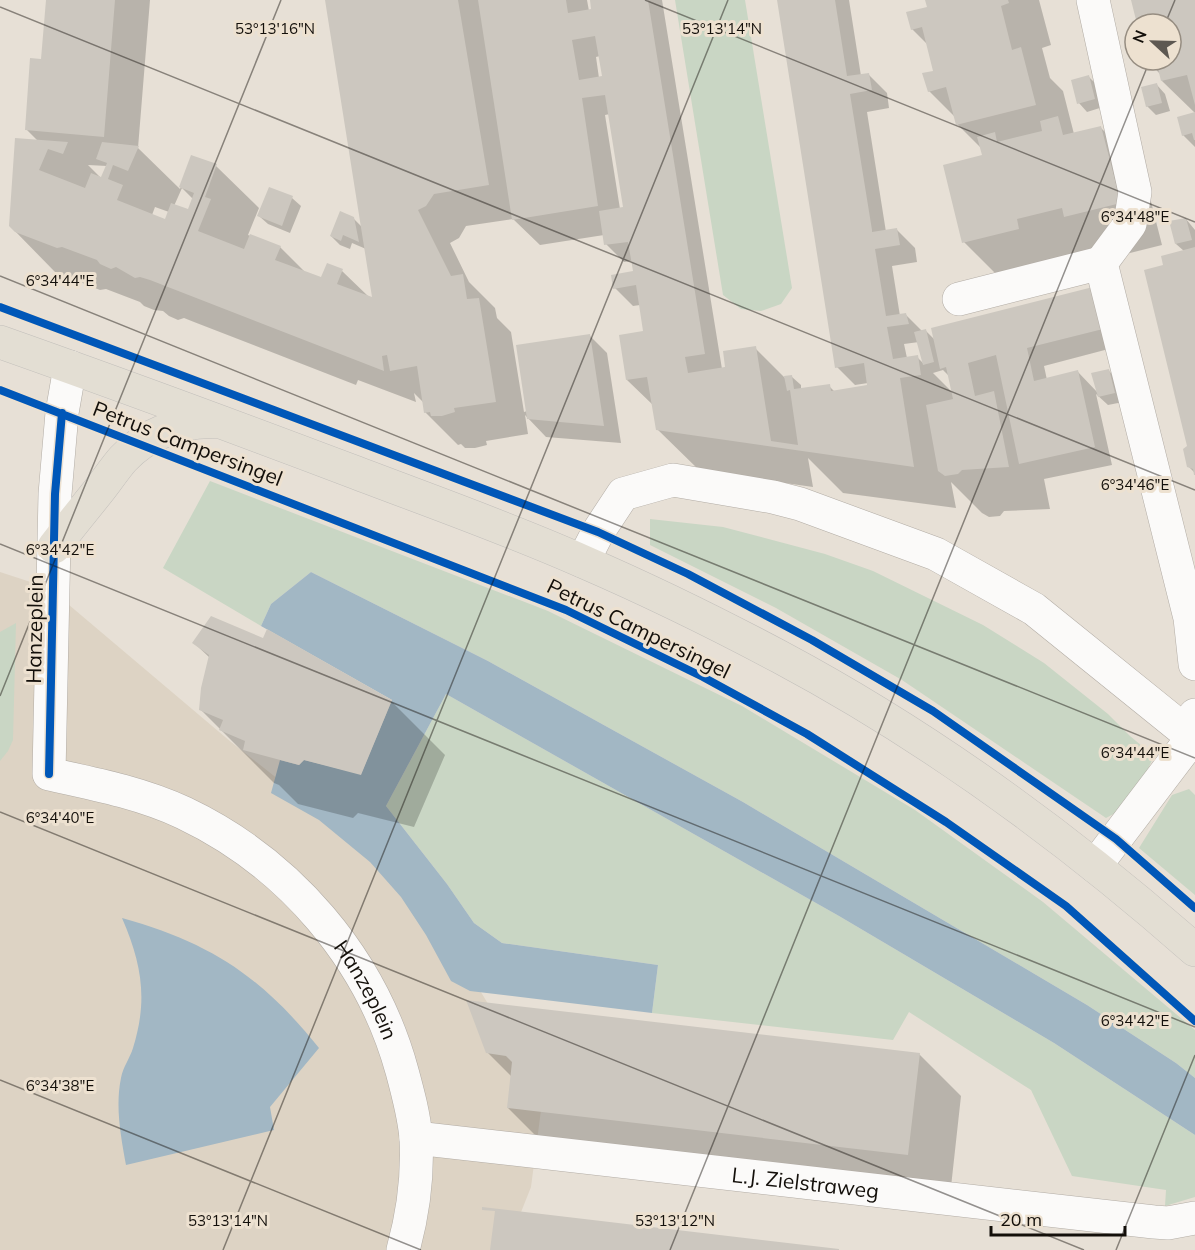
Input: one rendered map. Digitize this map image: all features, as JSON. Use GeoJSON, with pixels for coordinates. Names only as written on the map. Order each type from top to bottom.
{"type":"FeatureCollection","features":[{"type":"Feature","properties":{"kind":"main road","name":"Petrus Campersingel"},"geometry":{"type":"LineString","coordinates":[[0,342],[227,423],[583,561],[718,624],[848,696],[1010,801],[1095,866],[1195,950]]}},
{"type":"Feature","properties":{"kind":"main road"},"geometry":{"type":"LineString","coordinates":[[54,547],[122,460],[136,448],[158,433],[181,425],[204,422],[227,423]]}},
{"type":"Feature","properties":{"kind":"street"},"geometry":{"type":"LineString","coordinates":[[959,299],[1101,262],[1130,224],[1135,192],[1093,0]]}},
{"type":"Feature","properties":{"kind":"street"},"geometry":{"type":"LineString","coordinates":[[1101,262],[1190,618],[1195,664]]}},
{"type":"Feature","properties":{"kind":"street","name":"Hanzeplein"},"geometry":{"type":"LineString","coordinates":[[70,367],[62,413],[55,494],[49,774],[134,794],[183,813],[225,836],[265,863],[301,896],[333,933],[359,970],[379,1009],[396,1050],[409,1094],[416,1138],[415,1185],[403,1250]]}},
{"type":"Feature","properties":{"kind":"street","name":"Petrus Campersingel"},"geometry":{"type":"LineString","coordinates":[[583,561],[598,532],[623,494],[673,480],[800,504],[936,554],[1034,609],[1194,729],[1095,866]]}},
{"type":"Feature","properties":{"kind":"street","name":"L.J. Zielstraweg"},"geometry":{"type":"LineString","coordinates":[[416,1138],[1154,1222],[1193,1222]]}},
{"type":"Feature","properties":{"kind":"shaded area"},"geometry":{"type":"Polygon","coordinates":[[[0,572],[49,588],[231,742],[420,891],[543,1095],[531,1187],[506,1250],[0,1250],[0,572]]]}},
{"type":"Feature","properties":{"kind":"green space"},"geometry":{"type":"Polygon","coordinates":[[[675,0],[745,0],[792,288],[781,304],[761,311],[741,309],[723,295],[675,0]]]}},
{"type":"Feature","properties":{"kind":"green space"},"geometry":{"type":"Polygon","coordinates":[[[210,481],[548,611],[742,706],[915,810],[1043,902],[1195,1030],[1195,1078],[1087,1005],[743,802],[488,661],[311,572],[271,604],[261,626],[163,568],[210,481]]]}},
{"type":"Feature","properties":{"kind":"green space"},"geometry":{"type":"Polygon","coordinates":[[[650,519],[723,527],[825,554],[873,571],[983,625],[1044,663],[1108,714],[1154,756],[1145,775],[1121,810],[1106,818],[902,680],[776,608],[650,545],[650,519]]]}},
{"type":"Feature","properties":{"kind":"green space"},"geometry":{"type":"Polygon","coordinates":[[[16,623],[13,740],[0,761],[0,632],[16,623]]]}},
{"type":"Feature","properties":{"kind":"green space"},"geometry":{"type":"Polygon","coordinates":[[[446,694],[839,916],[1054,1043],[1195,1135],[1195,1197],[1165,1206],[1166,1190],[1072,1176],[1031,1090],[909,1012],[893,1040],[652,1013],[658,965],[502,943],[474,923],[447,884],[386,806],[446,694]]]}},
{"type":"Feature","properties":{"kind":"green space"},"geometry":{"type":"Polygon","coordinates":[[[1189,789],[1195,795],[1195,895],[1139,848],[1172,795],[1189,789]]]}},
{"type":"Feature","properties":{"kind":"water"},"geometry":{"type":"Polygon","coordinates":[[[311,572],[488,661],[743,802],[1087,1005],[1195,1078],[1195,1135],[1054,1043],[839,916],[446,694],[386,806],[447,884],[474,923],[502,943],[658,965],[652,1013],[470,991],[451,981],[426,935],[401,897],[370,862],[319,820],[271,793],[280,760],[299,765],[304,760],[361,774],[392,700],[261,626],[271,604],[311,572]]]}},
{"type":"Feature","properties":{"kind":"water"},"geometry":{"type":"Polygon","coordinates":[[[122,918],[182,939],[232,965],[276,1001],[319,1048],[270,1107],[274,1130],[126,1165],[119,1122],[119,1089],[122,1074],[138,1031],[141,982],[134,951],[122,918]]]}},
{"type":"Feature","properties":{"kind":"building"},"geometry":{"type":"Polygon","coordinates":[[[46,0],[115,0],[104,137],[25,130],[30,58],[41,59],[46,0]]]}},
{"type":"Feature","properties":{"kind":"building"},"geometry":{"type":"Polygon","coordinates":[[[325,0],[458,0],[489,185],[434,194],[426,206],[418,210],[451,276],[463,274],[467,299],[479,298],[496,402],[454,408],[455,412],[442,416],[431,416],[430,412],[424,413],[417,366],[390,371],[387,355],[382,356],[384,371],[150,280],[135,278],[116,267],[111,269],[97,260],[15,232],[9,226],[15,138],[68,142],[63,154],[48,149],[39,170],[85,188],[91,173],[101,177],[107,163],[96,159],[102,142],[139,146],[128,171],[113,165],[108,179],[123,185],[117,200],[165,219],[171,203],[188,209],[194,193],[179,187],[191,155],[217,164],[205,197],[211,199],[198,231],[244,249],[250,234],[281,246],[275,260],[321,277],[327,263],[343,269],[337,284],[372,297],[325,0]]]}},
{"type":"Feature","properties":{"kind":"building"},"geometry":{"type":"Polygon","coordinates":[[[478,0],[566,0],[568,13],[591,9],[590,0],[648,0],[705,354],[685,357],[688,373],[725,367],[723,351],[756,346],[771,441],[798,445],[790,390],[787,391],[784,376],[792,375],[794,389],[830,384],[831,391],[867,385],[864,363],[835,368],[777,0],[835,0],[847,76],[869,73],[872,90],[850,94],[872,232],[897,228],[900,245],[875,249],[886,316],[906,313],[909,324],[887,327],[893,359],[918,355],[921,375],[900,378],[914,467],[656,430],[647,377],[626,380],[619,335],[643,331],[636,285],[613,289],[611,275],[633,271],[628,242],[604,245],[599,211],[623,207],[605,95],[582,98],[598,206],[512,220],[478,0]],[[595,36],[572,40],[579,80],[602,76],[595,36]]]}},
{"type":"Feature","properties":{"kind":"building"},"geometry":{"type":"Polygon","coordinates":[[[925,0],[1008,0],[1009,3],[1001,6],[1012,50],[1021,47],[1036,105],[956,125],[946,87],[928,92],[922,73],[933,71],[922,27],[911,30],[906,12],[927,7],[925,0]]]}},
{"type":"Feature","properties":{"kind":"building"},"geometry":{"type":"Polygon","coordinates":[[[1131,0],[1195,0],[1195,105],[1187,75],[1161,81],[1159,72],[1183,72],[1183,12],[1134,12],[1131,0]]]}},
{"type":"Feature","properties":{"kind":"building"},"geometry":{"type":"Polygon","coordinates":[[[1089,75],[1095,99],[1077,104],[1071,80],[1089,75]]]}},
{"type":"Feature","properties":{"kind":"building"},"geometry":{"type":"Polygon","coordinates":[[[1157,83],[1162,103],[1146,107],[1141,87],[1157,83]]]}},
{"type":"Feature","properties":{"kind":"building"},"geometry":{"type":"Polygon","coordinates":[[[1195,112],[1194,140],[1192,133],[1182,136],[1177,117],[1195,112]]]}},
{"type":"Feature","properties":{"kind":"building"},"geometry":{"type":"Polygon","coordinates":[[[1058,116],[1063,135],[1101,126],[1121,203],[1064,217],[1062,208],[1017,219],[1019,229],[962,243],[943,165],[982,155],[977,137],[995,132],[997,142],[1042,131],[1040,121],[1058,116]]]}},
{"type":"Feature","properties":{"kind":"building"},"geometry":{"type":"Polygon","coordinates":[[[269,187],[293,196],[282,226],[257,216],[269,187]]]}},
{"type":"Feature","properties":{"kind":"building"},"geometry":{"type":"Polygon","coordinates":[[[340,211],[354,217],[359,242],[343,235],[341,241],[330,236],[340,211]]]}},
{"type":"Feature","properties":{"kind":"building"},"geometry":{"type":"Polygon","coordinates":[[[1186,218],[1192,240],[1175,244],[1169,221],[1186,218]]]}},
{"type":"Feature","properties":{"kind":"building"},"geometry":{"type":"Polygon","coordinates":[[[1195,247],[1194,475],[1193,469],[1187,467],[1183,449],[1187,446],[1144,270],[1163,265],[1161,256],[1195,247]]]}},
{"type":"Feature","properties":{"kind":"building"},"geometry":{"type":"Polygon","coordinates":[[[1093,287],[1103,329],[1027,348],[1034,381],[1078,370],[1095,447],[1019,464],[996,355],[968,363],[975,396],[994,391],[1009,467],[962,470],[958,474],[945,476],[938,471],[926,405],[953,399],[946,367],[940,369],[931,328],[1093,287]]]}},
{"type":"Feature","properties":{"kind":"building"},"geometry":{"type":"Polygon","coordinates":[[[926,329],[934,362],[923,365],[914,332],[926,329]]]}},
{"type":"Feature","properties":{"kind":"building"},"geometry":{"type":"Polygon","coordinates":[[[590,334],[604,426],[527,419],[516,345],[590,334]]]}},
{"type":"Feature","properties":{"kind":"building"},"geometry":{"type":"Polygon","coordinates":[[[1109,369],[1115,393],[1098,397],[1091,373],[1109,369]]]}},
{"type":"Feature","properties":{"kind":"building"},"geometry":{"type":"Polygon","coordinates":[[[211,616],[263,638],[267,629],[392,700],[361,775],[304,760],[299,765],[243,750],[245,741],[219,730],[223,720],[199,710],[201,688],[209,655],[192,643],[211,616]]]}},
{"type":"Feature","properties":{"kind":"building"},"geometry":{"type":"Polygon","coordinates":[[[466,1000],[920,1053],[908,1155],[507,1108],[512,1062],[506,1056],[486,1053],[466,1000]]]}},
{"type":"Feature","properties":{"kind":"building"},"geometry":{"type":"Polygon","coordinates":[[[482,1207],[839,1250],[490,1250],[495,1211],[482,1210],[482,1207]]]}},
{"type":"Feature","properties":{"kind":"cycle path"},"geometry":{"type":"LineString","coordinates":[[0,307],[598,532],[688,574],[812,640],[933,711],[1116,839],[1195,908]]}},
{"type":"Feature","properties":{"kind":"cycle path"},"geometry":{"type":"LineString","coordinates":[[0,390],[566,610],[703,677],[807,734],[946,822],[1066,906],[1195,1021]]}},
{"type":"Feature","properties":{"kind":"cycle path"},"geometry":{"type":"LineString","coordinates":[[49,774],[55,494],[62,413]]}}]}
